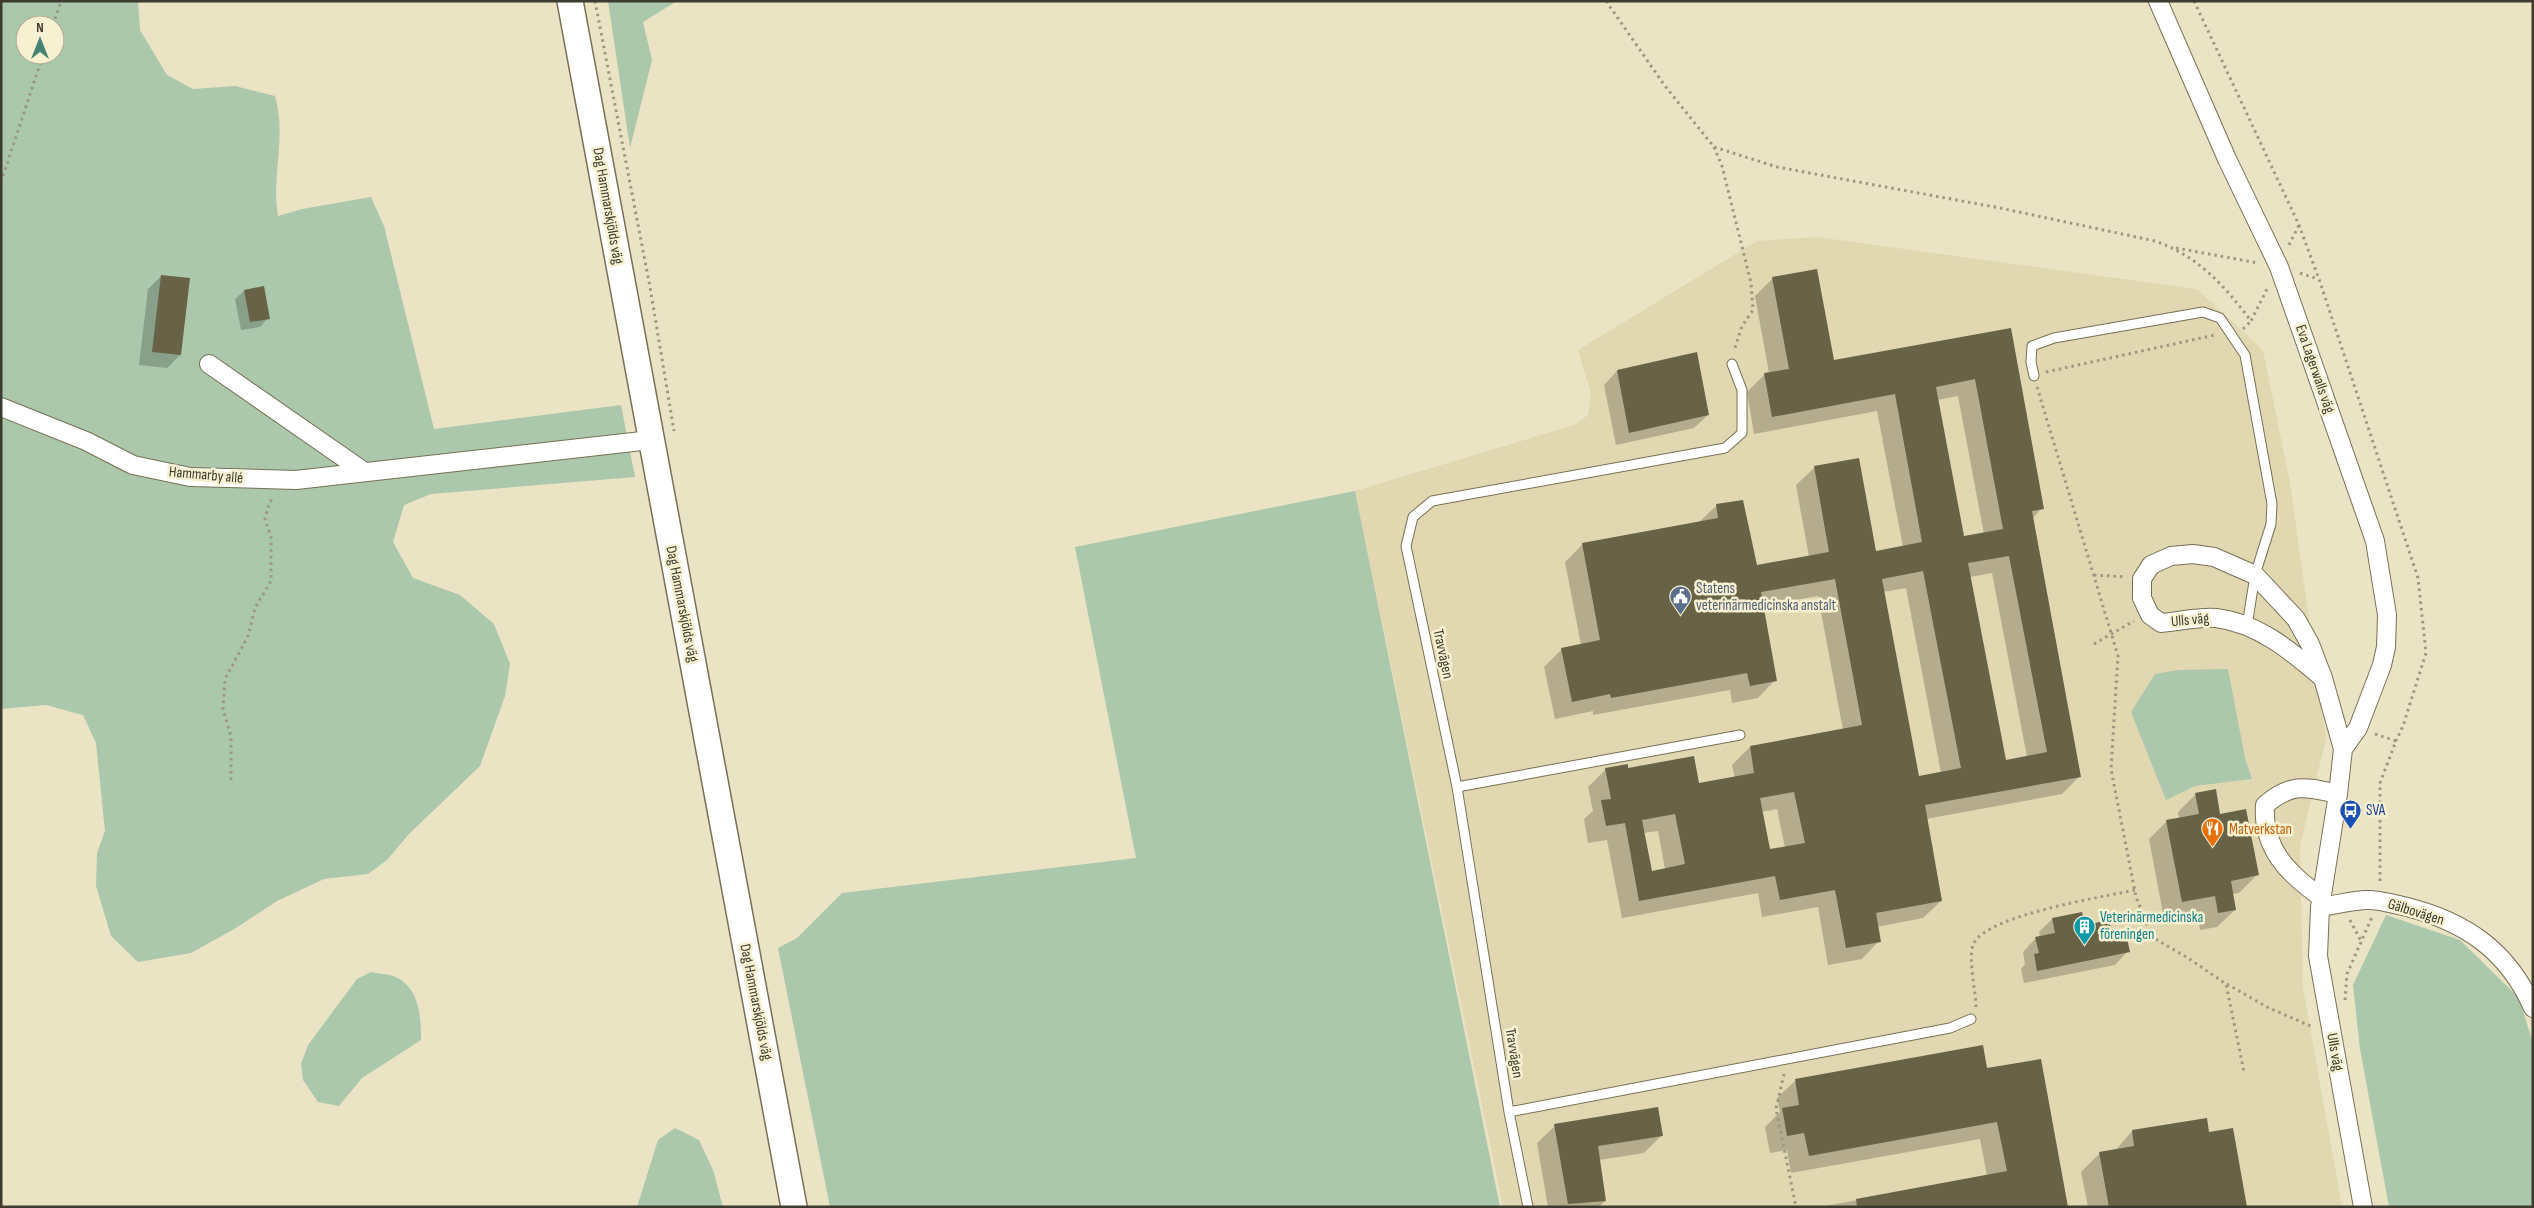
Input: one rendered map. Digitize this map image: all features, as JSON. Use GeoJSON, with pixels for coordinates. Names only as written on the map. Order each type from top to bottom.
{"type":"FeatureCollection","features":[{"type":"Feature","properties":{"kind":"main road","name":"Dag Hammarskjölds väg"},"geometry":{"type":"LineString","coordinates":[[570,1],[794,1207]]}},
{"type":"Feature","properties":{"kind":"street","name":"Eva Lagerwalls väg"},"geometry":{"type":"LineString","coordinates":[[2158,1],[2227,159],[2279,267],[2375,541],[2387,615],[2386,647],[2358,728],[2343,749]]}},
{"type":"Feature","properties":{"kind":"street"},"geometry":{"type":"LineString","coordinates":[[209,364],[363,471]]}},
{"type":"Feature","properties":{"kind":"street","name":"Hammarby allé"},"geometry":{"type":"LineString","coordinates":[[1,407],[86,442],[133,465],[190,477],[296,480],[651,440]]}},
{"type":"Feature","properties":{"kind":"street","name":"Ulls väg"},"geometry":{"type":"LineString","coordinates":[[2323,678],[2284,645],[2248,626],[2214,618],[2161,623],[2148,612],[2142,598],[2142,579],[2151,565],[2171,556],[2193,554],[2214,557],[2255,575],[2296,619],[2310,644],[2323,678],[2343,749],[2321,902],[2318,956],[2363,1207]]}},
{"type":"Feature","properties":{"kind":"street"},"geometry":{"type":"LineString","coordinates":[[2321,902],[2276,854],[2267,838],[2264,820],[2265,805],[2278,794],[2289,789],[2305,786],[2338,794]]}},
{"type":"Feature","properties":{"kind":"street","name":"Gälbovägen"},"geometry":{"type":"LineString","coordinates":[[2321,902],[2380,900],[2434,914],[2470,932],[2500,956],[2524,989],[2533,1008]]}},
{"type":"Feature","properties":{"kind":"lane"},"geometry":{"type":"LineString","coordinates":[[2034,376],[2031,362],[2032,346],[2054,338],[2203,312],[2220,318],[2245,355],[2272,504],[2271,524],[2267,541],[2255,575],[2248,626]]}},
{"type":"Feature","properties":{"kind":"lane","name":"Travvägen"},"geometry":{"type":"LineString","coordinates":[[1528,1207],[1509,1112],[1457,787],[1406,546],[1413,517],[1432,501],[1725,448],[1742,433],[1742,390],[1732,364]]}},
{"type":"Feature","properties":{"kind":"lane"},"geometry":{"type":"LineString","coordinates":[[1457,787],[1740,735]]}},
{"type":"Feature","properties":{"kind":"lane"},"geometry":{"type":"LineString","coordinates":[[1509,1112],[1950,1028],[1971,1019]]}},
{"type":"Feature","properties":{"kind":"path"},"geometry":{"type":"LineString","coordinates":[[56,15],[60,1]]}},
{"type":"Feature","properties":{"kind":"path"},"geometry":{"type":"LineString","coordinates":[[1606,1],[1665,86],[1714,147],[1722,166],[1751,283],[1752,310],[1742,326],[1732,364]]}},
{"type":"Feature","properties":{"kind":"path"},"geometry":{"type":"LineString","coordinates":[[2194,1],[2299,225],[2319,279],[2418,578],[2426,653],[2403,726],[2380,783],[2380,900],[2347,974],[2345,1002]]}},
{"type":"Feature","properties":{"kind":"path"},"geometry":{"type":"LineString","coordinates":[[1,182],[40,65]]}},
{"type":"Feature","properties":{"kind":"path"},"geometry":{"type":"LineString","coordinates":[[1714,147],[1776,167],[2000,208],[2155,241],[2173,247],[2279,267],[2319,279]]}},
{"type":"Feature","properties":{"kind":"path"},"geometry":{"type":"LineString","coordinates":[[2299,225],[2251,321],[2240,332],[2231,332],[2034,376],[2118,656],[2111,769],[2135,890],[2152,937],[2188,958],[2226,984],[2267,1007],[2332,1034]]}},
{"type":"Feature","properties":{"kind":"path"},"geometry":{"type":"LineString","coordinates":[[2173,247],[2195,261],[2226,287],[2251,321]]}},
{"type":"Feature","properties":{"kind":"path"},"geometry":{"type":"LineString","coordinates":[[231,780],[231,737],[223,709],[225,679],[248,636],[255,608],[272,581],[272,537],[265,519],[269,503],[278,491],[278,479]]}},
{"type":"Feature","properties":{"kind":"path"},"geometry":{"type":"LineString","coordinates":[[2094,575],[2142,579]]}},
{"type":"Feature","properties":{"kind":"path"},"geometry":{"type":"LineString","coordinates":[[2094,644],[2148,612]]}},
{"type":"Feature","properties":{"kind":"path"},"geometry":{"type":"LineString","coordinates":[[2358,728],[2396,741]]}},
{"type":"Feature","properties":{"kind":"path"},"geometry":{"type":"LineString","coordinates":[[1971,1019],[1976,1006],[1972,950],[1979,936],[1992,926],[2037,912],[2135,890]]}},
{"type":"Feature","properties":{"kind":"path"},"geometry":{"type":"LineString","coordinates":[[2226,984],[2244,1072]]}},
{"type":"Feature","properties":{"kind":"path"},"geometry":{"type":"LineString","coordinates":[[1788,1059],[1776,1109],[1796,1207]]}},
{"type":"Feature","properties":{"kind":"shaded area"},"geometry":{"type":"Polygon","coordinates":[[[1817,237],[2197,289],[2263,350],[2290,483],[2326,739],[2300,845],[2303,988],[2342,1207],[1503,1207],[1355,491],[1574,425],[1588,415],[1591,394],[1578,350],[1757,241],[1817,237]]]}},
{"type":"Feature","properties":{"kind":"green space"},"geometry":{"type":"Polygon","coordinates":[[[1,1],[138,1],[140,30],[167,75],[193,89],[235,86],[275,96],[280,126],[276,186],[278,216],[302,209],[371,197],[384,226],[434,429],[621,405],[635,477],[431,494],[404,505],[393,542],[413,578],[460,595],[494,624],[510,664],[505,696],[480,766],[409,834],[387,860],[368,874],[324,879],[277,901],[236,928],[191,953],[138,962],[111,936],[96,886],[97,853],[105,831],[96,743],[83,715],[46,705],[1,709],[1,1]]]}},
{"type":"Feature","properties":{"kind":"green space"},"geometry":{"type":"Polygon","coordinates":[[[608,1],[677,1],[643,22],[652,60],[630,148],[608,1]]]}},
{"type":"Feature","properties":{"kind":"green space"},"geometry":{"type":"Polygon","coordinates":[[[1355,491],[1500,1207],[830,1207],[778,948],[797,938],[842,893],[1136,858],[1075,547],[1355,491]]]}},
{"type":"Feature","properties":{"kind":"green space"},"geometry":{"type":"Polygon","coordinates":[[[2228,669],[2245,758],[2252,779],[2195,786],[2166,800],[2131,712],[2155,674],[2179,670],[2228,669]]]}},
{"type":"Feature","properties":{"kind":"green space"},"geometry":{"type":"Polygon","coordinates":[[[2386,915],[2460,940],[2519,998],[2533,1043],[2533,1207],[2389,1207],[2360,1049],[2353,985],[2386,915]]]}},
{"type":"Feature","properties":{"kind":"green space"},"geometry":{"type":"Polygon","coordinates":[[[371,972],[398,978],[411,990],[420,1014],[421,1040],[362,1078],[339,1106],[318,1102],[303,1080],[301,1064],[308,1045],[357,979],[371,972]]]}},
{"type":"Feature","properties":{"kind":"green space"},"geometry":{"type":"Polygon","coordinates":[[[675,1128],[699,1140],[713,1170],[723,1207],[637,1207],[658,1140],[675,1128]]]}},
{"type":"Feature","properties":{"kind":"building","name":"Statens veterinärmedicinska anstalt"},"geometry":{"type":"Polygon","coordinates":[[[1817,269],[1834,360],[2011,328],[2044,509],[2032,511],[2081,777],[1925,805],[1942,901],[1876,913],[1881,942],[1846,948],[1835,890],[1780,900],[1775,876],[1639,901],[1625,823],[1606,826],[1601,800],[1611,799],[1605,768],[1628,764],[1628,768],[1694,756],[1699,783],[1754,773],[1750,746],[1862,725],[1835,579],[1761,592],[1777,681],[1750,686],[1747,673],[1611,698],[1610,694],[1572,702],[1561,648],[1600,640],[1582,543],[1718,518],[1716,504],[1743,500],[1757,565],[1829,552],[1814,466],[1859,458],[1876,551],[1922,542],[1895,394],[1772,417],[1764,373],[1789,369],[1772,277],[1817,269]],[[1975,379],[1936,387],[1964,536],[2003,529],[1975,379]],[[2009,556],[1968,563],[2006,760],[2047,752],[2009,556]],[[1923,571],[1882,579],[1919,776],[1961,768],[1923,571]],[[1794,792],[1760,798],[1770,849],[1805,843],[1794,792]],[[1675,814],[1642,820],[1652,871],[1685,864],[1675,814]]]}},
{"type":"Feature","properties":{"kind":"building"},"geometry":{"type":"Polygon","coordinates":[[[161,275],[190,278],[181,355],[152,352],[161,275]]]}},
{"type":"Feature","properties":{"kind":"building"},"geometry":{"type":"Polygon","coordinates":[[[264,286],[270,319],[250,322],[244,290],[264,286]]]}},
{"type":"Feature","properties":{"kind":"building"},"geometry":{"type":"Polygon","coordinates":[[[1697,352],[1709,415],[1629,433],[1617,370],[1697,352]]]}},
{"type":"Feature","properties":{"kind":"building","name":"Matverkstan"},"geometry":{"type":"Polygon","coordinates":[[[2216,789],[2220,814],[2246,809],[2259,875],[2231,881],[2236,910],[2218,913],[2215,896],[2182,902],[2166,820],[2199,814],[2195,793],[2216,789]]]}},
{"type":"Feature","properties":{"kind":"building","name":"Veterinärmedicinska föreningen"},"geometry":{"type":"Polygon","coordinates":[[[2082,912],[2085,925],[2109,920],[2112,932],[2125,929],[2130,952],[2037,971],[2034,954],[2039,953],[2035,937],[2055,933],[2052,918],[2082,912]]]}},
{"type":"Feature","properties":{"kind":"building"},"geometry":{"type":"Polygon","coordinates":[[[1983,1045],[1987,1068],[2041,1059],[2068,1207],[1857,1207],[1856,1199],[2007,1171],[1997,1122],[1809,1156],[1804,1133],[1787,1136],[1782,1108],[1799,1105],[1795,1079],[1983,1045]]]}},
{"type":"Feature","properties":{"kind":"building"},"geometry":{"type":"Polygon","coordinates":[[[1658,1107],[1663,1136],[1598,1146],[1606,1201],[1568,1204],[1554,1124],[1658,1107]]]}},
{"type":"Feature","properties":{"kind":"building"},"geometry":{"type":"Polygon","coordinates":[[[2207,1118],[2209,1132],[2233,1128],[2247,1207],[2109,1207],[2099,1152],[2134,1146],[2132,1130],[2207,1118]]]}},
{"type":"Feature","properties":{"kind":"place","name":"Statens veterinärmedicinska anstalt"},"geometry":{"type":"Point","coordinates":[1680,616]}},
{"type":"Feature","properties":{"kind":"place","name":"SVA"},"geometry":{"type":"Point","coordinates":[2350,829]}},
{"type":"Feature","properties":{"kind":"place","name":"Matverkstan"},"geometry":{"type":"Point","coordinates":[2213,848]}},
{"type":"Feature","properties":{"kind":"place","name":"Veterinärmedicinska föreningen"},"geometry":{"type":"Point","coordinates":[2084,945]}}]}
